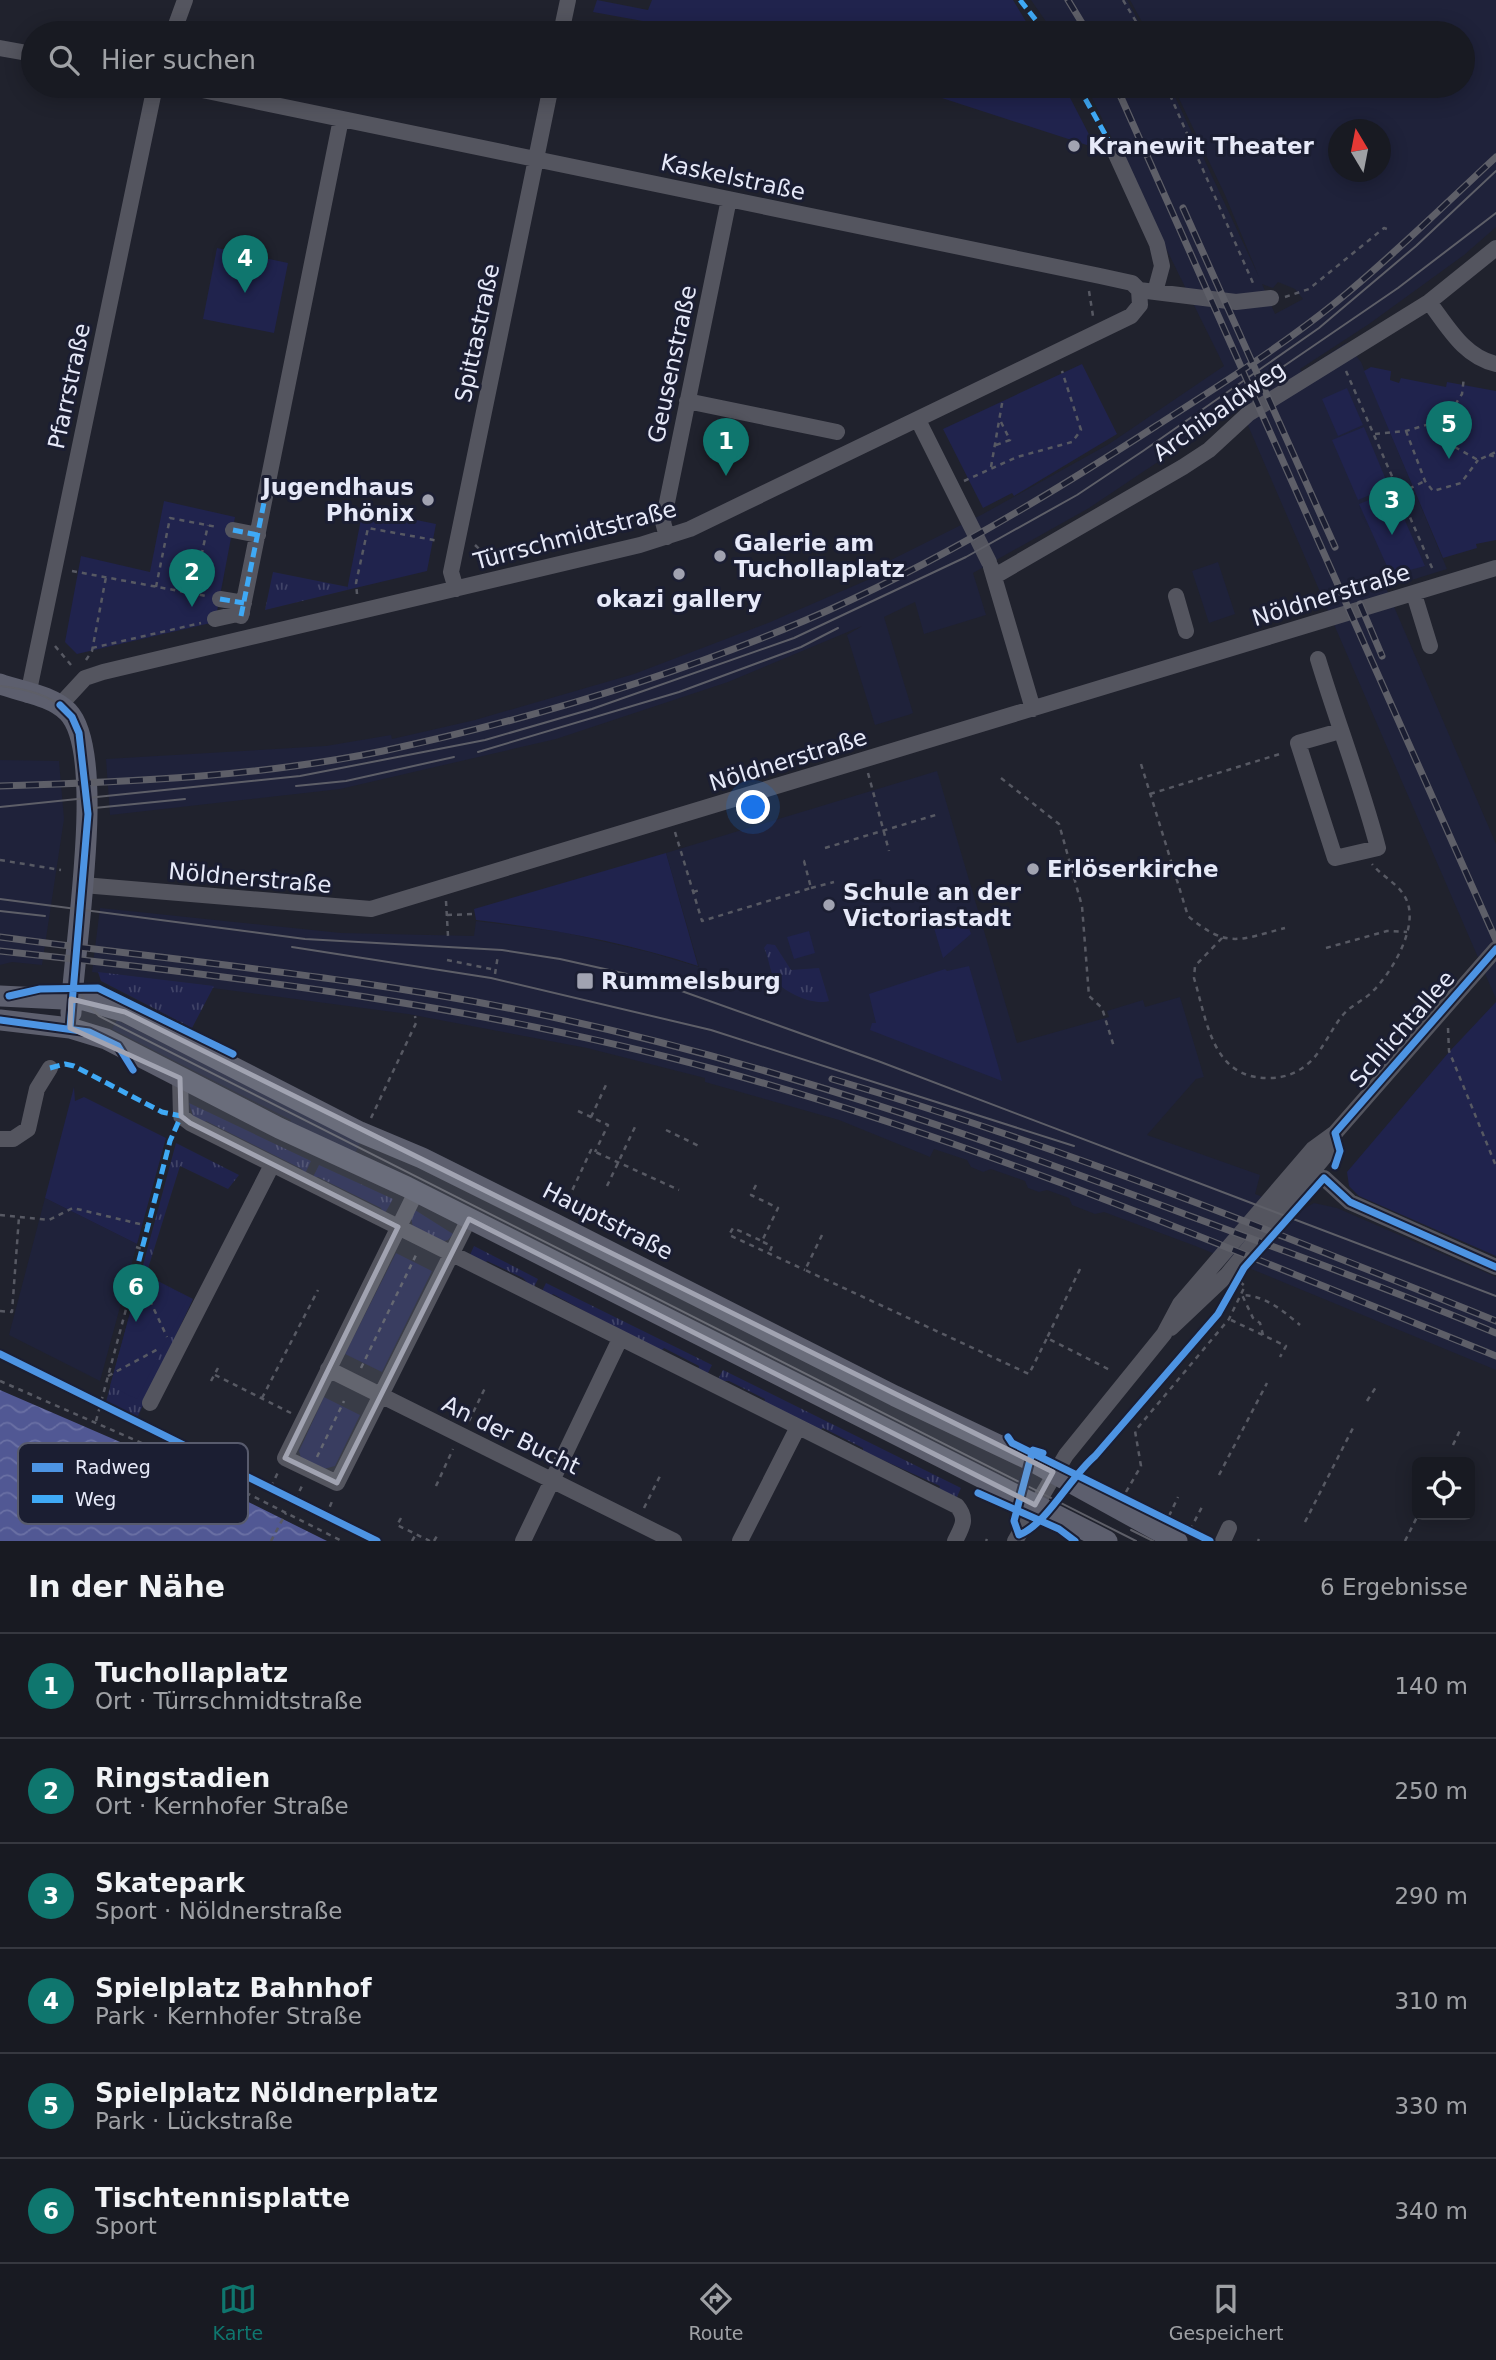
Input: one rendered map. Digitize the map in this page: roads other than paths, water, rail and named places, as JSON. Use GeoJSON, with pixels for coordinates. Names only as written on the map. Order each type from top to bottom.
{"type":"FeatureCollection","features":[{"type":"Feature","properties":{"kind":"main road"},"geometry":{"type":"LineString","coordinates":[[0,684],[60,705],[76,724],[83,755],[88,826],[71,999],[71,1028]]}},
{"type":"Feature","properties":{"kind":"main road"},"geometry":{"type":"LineString","coordinates":[[0,696],[28,695]]}},
{"type":"Feature","properties":{"kind":"main road","name":"Hauptstraße"},"geometry":{"type":"LineString","coordinates":[[0,996],[90,1001],[125,1012],[1183,1536]]}},
{"type":"Feature","properties":{"kind":"main road"},"geometry":{"type":"LineString","coordinates":[[0,1020],[71,1028],[106,1039],[180,1079],[416,1192],[1107,1541]]}},
{"type":"Feature","properties":{"kind":"street"},"geometry":{"type":"LineString","coordinates":[[177,21],[185,0]]}},
{"type":"Feature","properties":{"kind":"street"},"geometry":{"type":"LineString","coordinates":[[565,21],[569,0]]}},
{"type":"Feature","properties":{"kind":"street"},"geometry":{"type":"LineString","coordinates":[[0,48],[21,52]]}},
{"type":"Feature","properties":{"kind":"street","name":"Pfarrstraße"},"geometry":{"type":"LineString","coordinates":[[28,695],[152,98]]}},
{"type":"Feature","properties":{"kind":"street","name":"Kaskelstraße"},"geometry":{"type":"LineString","coordinates":[[240,98],[1132,283],[1147,291],[1236,302],[1267,300]]}},
{"type":"Feature","properties":{"kind":"street","name":"Spittastraße"},"geometry":{"type":"LineString","coordinates":[[456,589],[451,572],[549,98]]}},
{"type":"Feature","properties":{"kind":"street"},"geometry":{"type":"LineString","coordinates":[[242,611],[341,119]]}},
{"type":"Feature","properties":{"kind":"street","name":"Türrschmidtstraße"},"geometry":{"type":"LineString","coordinates":[[60,705],[85,678],[97,673],[667,537],[918,420],[1131,316],[1162,265],[1157,244],[1114,150]]}},
{"type":"Feature","properties":{"kind":"street","name":"Geusenstraße"},"geometry":{"type":"LineString","coordinates":[[667,537],[663,522],[729,199]]}},
{"type":"Feature","properties":{"kind":"street","name":"Archibaldweg"},"geometry":{"type":"LineString","coordinates":[[991,568],[1183,467],[1209,450],[1248,414],[1429,302],[1496,248]]}},
{"type":"Feature","properties":{"kind":"street"},"geometry":{"type":"LineString","coordinates":[[1429,302],[1465,349],[1477,358],[1496,364]]}},
{"type":"Feature","properties":{"kind":"street"},"geometry":{"type":"LineString","coordinates":[[687,401],[837,432]]}},
{"type":"Feature","properties":{"kind":"street"},"geometry":{"type":"LineString","coordinates":[[918,420],[991,568],[1033,709]]}},
{"type":"Feature","properties":{"kind":"street"},"geometry":{"type":"LineString","coordinates":[[233,530],[258,535]]}},
{"type":"Feature","properties":{"kind":"street","name":"Nöldnerstraße"},"geometry":{"type":"LineString","coordinates":[[83,885],[353,910],[371,909],[1496,568]]}},
{"type":"Feature","properties":{"kind":"street"},"geometry":{"type":"LineString","coordinates":[[1414,594],[1430,646]]}},
{"type":"Feature","properties":{"kind":"street"},"geometry":{"type":"LineString","coordinates":[[1176,596],[1186,631]]}},
{"type":"Feature","properties":{"kind":"street"},"geometry":{"type":"LineString","coordinates":[[220,599],[242,611]]}},
{"type":"Feature","properties":{"kind":"street"},"geometry":{"type":"LineString","coordinates":[[215,619],[242,611]]}},
{"type":"Feature","properties":{"kind":"street"},"geometry":{"type":"LineString","coordinates":[[1318,659],[1340,731],[1358,774],[1378,848],[1335,858],[1298,743],[1340,731]]}},
{"type":"Feature","properties":{"kind":"street","name":"Schlichtallee"},"geometry":{"type":"LineString","coordinates":[[1015,1541],[1053,1472],[1164,1334],[1227,1276],[1325,1156],[1335,1133],[1442,1015],[1496,950]]}},
{"type":"Feature","properties":{"kind":"street"},"geometry":{"type":"LineString","coordinates":[[0,1139],[13,1139],[28,1129],[37,1089],[51,1068]]}},
{"type":"Feature","properties":{"kind":"street"},"geometry":{"type":"LineString","coordinates":[[180,1079],[181,1116],[272,1165],[957,1506],[964,1514],[964,1522],[955,1541]]}},
{"type":"Feature","properties":{"kind":"street"},"geometry":{"type":"LineString","coordinates":[[150,1403],[272,1165]]}},
{"type":"Feature","properties":{"kind":"street"},"geometry":{"type":"LineString","coordinates":[[1324,1178],[1350,1202],[1496,1267]]}},
{"type":"Feature","properties":{"kind":"street"},"geometry":{"type":"LineString","coordinates":[[416,1192],[285,1458],[337,1482],[469,1220]]}},
{"type":"Feature","properties":{"kind":"street"},"geometry":{"type":"LineString","coordinates":[[523,1541],[620,1339]]}},
{"type":"Feature","properties":{"kind":"street","name":"An der Bucht"},"geometry":{"type":"LineString","coordinates":[[328,1369],[674,1541]]}},
{"type":"Feature","properties":{"kind":"street"},"geometry":{"type":"LineString","coordinates":[[740,1541],[798,1427]]}},
{"type":"Feature","properties":{"kind":"water"},"geometry":{"type":"Polygon","coordinates":[[[0,1390],[123,1443],[18,1443],[18,1524],[248,1524],[248,1502],[327,1541],[0,1541],[0,1390]]]}},
{"type":"Feature","properties":{"kind":"tram line"},"geometry":{"type":"LineString","coordinates":[[0,807],[300,776],[485,740],[592,709],[794,638],[966,557],[1077,495],[1319,328],[1416,246],[1496,171]]}},
{"type":"Feature","properties":{"kind":"tram line"},"geometry":{"type":"LineString","coordinates":[[1284,366],[1398,288],[1496,213]]}},
{"type":"Feature","properties":{"kind":"tram line"},"geometry":{"type":"LineString","coordinates":[[478,752],[679,692],[801,647],[838,628]]}},
{"type":"Feature","properties":{"kind":"tram line"},"geometry":{"type":"LineString","coordinates":[[0,686],[21,689],[52,701],[64,709],[78,735],[85,773],[86,829],[74,961],[80,991],[99,1016],[1136,1541]]}},
{"type":"Feature","properties":{"kind":"tram line"},"geometry":{"type":"LineString","coordinates":[[296,786],[346,781],[454,757]]}},
{"type":"Feature","properties":{"kind":"tram line"},"geometry":{"type":"LineString","coordinates":[[84,809],[185,799]]}},
{"type":"Feature","properties":{"kind":"tram line"},"geometry":{"type":"LineString","coordinates":[[0,899],[305,939],[502,950],[560,959],[645,978],[878,1061],[1496,1296]]}},
{"type":"Feature","properties":{"kind":"tram line"},"geometry":{"type":"LineString","coordinates":[[0,911],[45,916]]}},
{"type":"Feature","properties":{"kind":"tram line"},"geometry":{"type":"LineString","coordinates":[[292,947],[491,978],[711,1030],[1074,1146]]}},
{"type":"Feature","properties":{"kind":"tram line"},"geometry":{"type":"LineString","coordinates":[[1131,1530],[1153,1541]]}},
{"type":"Feature","properties":{"kind":"railway"},"geometry":{"type":"LineString","coordinates":[[1068,0],[1081,21]]}},
{"type":"Feature","properties":{"kind":"railway"},"geometry":{"type":"LineString","coordinates":[[1121,98],[1496,940]]}},
{"type":"Feature","properties":{"kind":"railway"},"geometry":{"type":"LineString","coordinates":[[0,786],[144,780],[240,772],[383,751],[585,699],[685,667],[782,630],[879,586],[974,537],[1225,382],[1292,336],[1356,286],[1496,157]]}},
{"type":"Feature","properties":{"kind":"railway"},"geometry":{"type":"LineString","coordinates":[[1183,208],[1335,547]]}},
{"type":"Feature","properties":{"kind":"railway"},"geometry":{"type":"LineString","coordinates":[[1360,604],[1382,656]]}},
{"type":"Feature","properties":{"kind":"railway"},"geometry":{"type":"LineString","coordinates":[[0,937],[349,981],[488,1004],[637,1036],[795,1080],[951,1130],[1340,1272],[1496,1333]]}},
{"type":"Feature","properties":{"kind":"railway"},"geometry":{"type":"LineString","coordinates":[[0,951],[361,996],[540,1028],[717,1070],[817,1099],[1013,1165],[1207,1239],[1496,1356]]}},
{"type":"Feature","properties":{"kind":"railway"},"geometry":{"type":"LineString","coordinates":[[832,1079],[1084,1161],[1250,1223],[1496,1321]]}},
{"type":"Feature","properties":{"kind":"place","name":"Kranewit Theater"},"geometry":{"type":"Point","coordinates":[1074,146]}},
{"type":"Feature","properties":{"kind":"place","name":"Spielplatz Bahnhof"},"geometry":{"type":"Point","coordinates":[245,293]}},
{"type":"Feature","properties":{"kind":"place","name":"Spielplatz Nöldnerplatz"},"geometry":{"type":"Point","coordinates":[1449,459]}},
{"type":"Feature","properties":{"kind":"place","name":"Tuchollaplatz"},"geometry":{"type":"Point","coordinates":[726,476]}},
{"type":"Feature","properties":{"kind":"place","name":"Jugendhaus Phönix"},"geometry":{"type":"Point","coordinates":[428,500]}},
{"type":"Feature","properties":{"kind":"place","name":"Skatepark"},"geometry":{"type":"Point","coordinates":[1392,535]}},
{"type":"Feature","properties":{"kind":"place","name":"Galerie am Tuchollaplatz"},"geometry":{"type":"Point","coordinates":[720,556]}},
{"type":"Feature","properties":{"kind":"place","name":"okazi gallery"},"geometry":{"type":"Point","coordinates":[679,574]}},
{"type":"Feature","properties":{"kind":"place","name":"Ringstadien"},"geometry":{"type":"Point","coordinates":[192,607]}},
{"type":"Feature","properties":{"kind":"place","name":"Erlöserkirche"},"geometry":{"type":"Point","coordinates":[1033,869]}},
{"type":"Feature","properties":{"kind":"place","name":"Schule an der Victoriastadt"},"geometry":{"type":"Point","coordinates":[829,905]}},
{"type":"Feature","properties":{"kind":"place","name":"Rummelsburg"},"geometry":{"type":"Point","coordinates":[585,981]}},
{"type":"Feature","properties":{"kind":"place","name":"Tischtennisplatte"},"geometry":{"type":"Point","coordinates":[136,1322]}}]}
